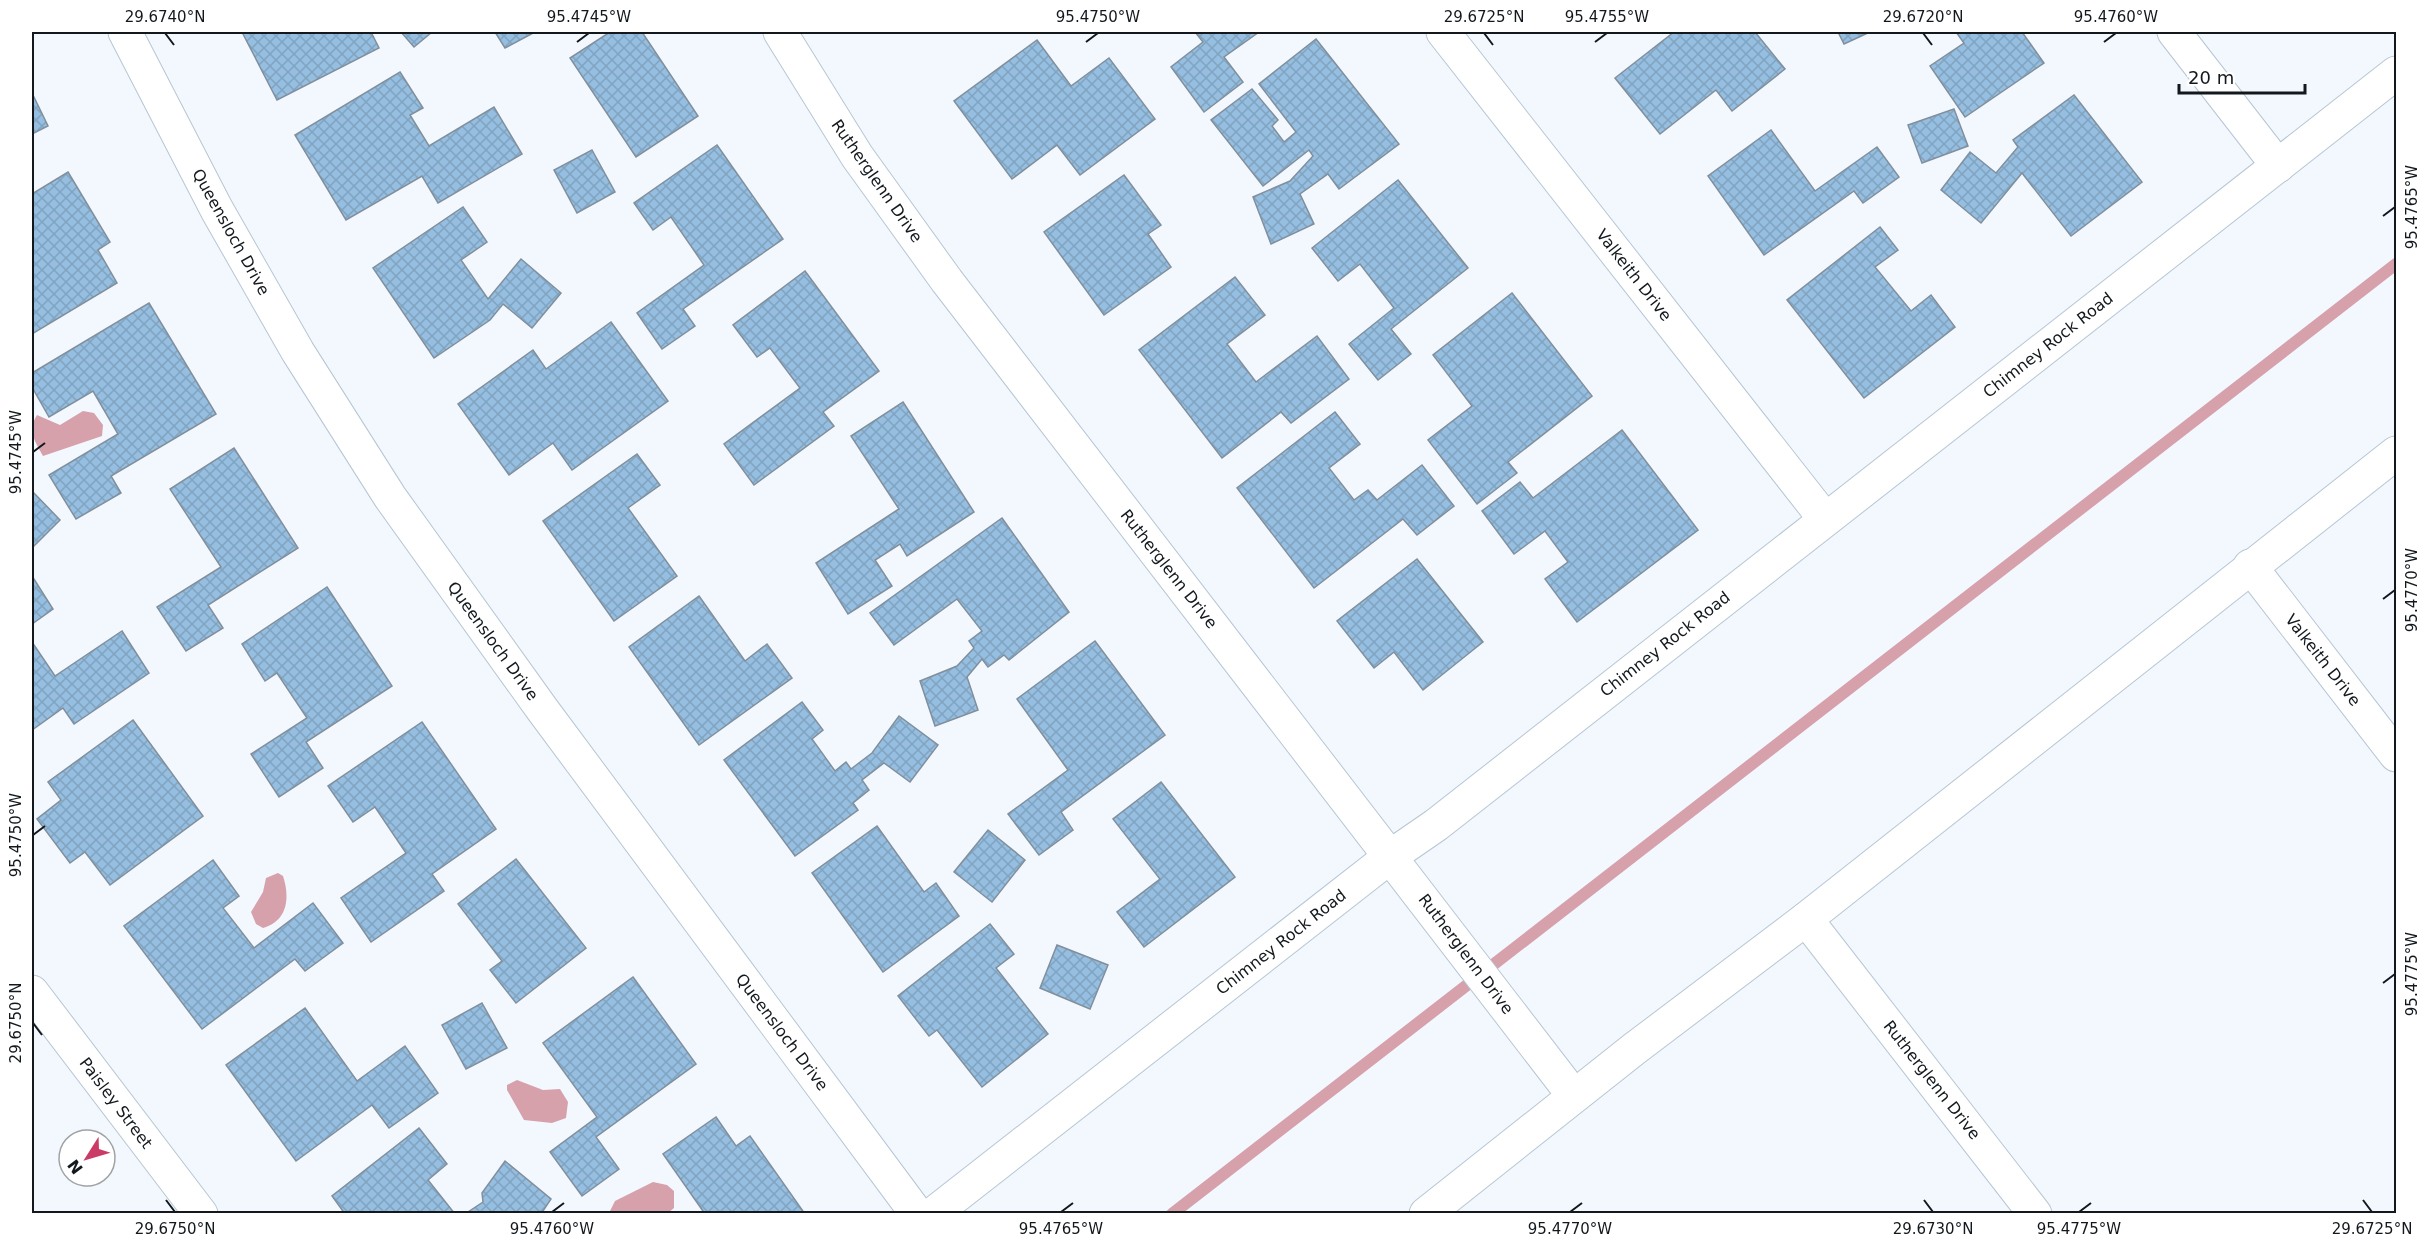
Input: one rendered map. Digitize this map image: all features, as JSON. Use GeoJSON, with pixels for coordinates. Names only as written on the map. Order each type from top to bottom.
{"type":"FeatureCollection","features":[{"type":"Feature","properties":{"kind":"street","name":"Queensloch Drive"},"geometry":{"type":"LineString","coordinates":[[125,32],[217,210],[275,312],[390,497],[542,709],[917,1214]]}},
{"type":"Feature","properties":{"kind":"street","name":"Rutherglenn Drive"},"geometry":{"type":"LineString","coordinates":[[780,32],[857,156],[948,281],[1574,1096]]}},
{"type":"Feature","properties":{"kind":"street","name":"Valkeith Drive"},"geometry":{"type":"LineString","coordinates":[[1443,32],[1825,519]]}},
{"type":"Feature","properties":{"kind":"street"},"geometry":{"type":"LineString","coordinates":[[2174,32],[2278,166]]}},
{"type":"Feature","properties":{"kind":"street","name":"Chimney Rock Road"},"geometry":{"type":"LineString","coordinates":[[933,1214],[1391,856],[1445,818],[2397,74]]}},
{"type":"Feature","properties":{"kind":"street"},"geometry":{"type":"LineString","coordinates":[[1426,1214],[1574,1096],[1806,919],[2250,566],[2397,453]]}},
{"type":"Feature","properties":{"kind":"street","name":"Valkeith Drive"},"geometry":{"type":"LineString","coordinates":[[2250,566],[2397,755]]}},
{"type":"Feature","properties":{"kind":"street","name":"Rutherglenn Drive"},"geometry":{"type":"LineString","coordinates":[[1806,919],[2035,1214]]}},
{"type":"Feature","properties":{"kind":"street","name":"Paisley Street"},"geometry":{"type":"LineString","coordinates":[[32,992],[201,1214]]}},
{"type":"Feature","properties":{"kind":"shaded area"},"geometry":{"type":"Polygon","coordinates":[[[83,411],[94,413],[103,425],[102,436],[43,456],[32,431],[37,415],[60,425],[83,411]]]}},
{"type":"Feature","properties":{"kind":"shaded area"},"geometry":{"type":"Polygon","coordinates":[[[278,873],[283,876],[285,884],[285,907],[278,920],[263,928],[256,924],[251,912],[263,892],[266,878],[278,873]]]}},
{"type":"Feature","properties":{"kind":"shaded area"},"geometry":{"type":"Polygon","coordinates":[[[517,1080],[543,1090],[560,1089],[568,1102],[566,1118],[552,1123],[524,1120],[507,1090],[507,1085],[517,1080]]]}},
{"type":"Feature","properties":{"kind":"shaded area"},"geometry":{"type":"Polygon","coordinates":[[[653,1182],[667,1185],[674,1191],[674,1208],[668,1213],[609,1213],[615,1201],[653,1182]]]}},
{"type":"Feature","properties":{"kind":"building"},"geometry":{"type":"Polygon","coordinates":[[[242,32],[371,32],[379,48],[277,100],[242,32]]]}},
{"type":"Feature","properties":{"kind":"building"},"geometry":{"type":"Polygon","coordinates":[[[401,32],[432,32],[414,47],[401,32]]]}},
{"type":"Feature","properties":{"kind":"building"},"geometry":{"type":"Polygon","coordinates":[[[495,32],[535,32],[505,48],[495,32]]]}},
{"type":"Feature","properties":{"kind":"building"},"geometry":{"type":"Polygon","coordinates":[[[610,32],[642,32],[698,116],[636,157],[570,58],[610,32]]]}},
{"type":"Feature","properties":{"kind":"building"},"geometry":{"type":"Polygon","coordinates":[[[1195,32],[1259,32],[1224,57],[1243,82],[1204,112],[1171,67],[1203,42],[1195,32]]]}},
{"type":"Feature","properties":{"kind":"building"},"geometry":{"type":"Polygon","coordinates":[[[1674,32],[1755,32],[1785,69],[1732,111],[1716,90],[1660,134],[1615,78],[1674,32]]]}},
{"type":"Feature","properties":{"kind":"building"},"geometry":{"type":"Polygon","coordinates":[[[1838,32],[1870,32],[1844,44],[1838,32]]]}},
{"type":"Feature","properties":{"kind":"building"},"geometry":{"type":"Polygon","coordinates":[[[1956,32],[2022,32],[2044,63],[1965,117],[1930,66],[1964,43],[1956,32]]]}},
{"type":"Feature","properties":{"kind":"building"},"geometry":{"type":"Polygon","coordinates":[[[1316,39],[1399,144],[1339,189],[1328,174],[1300,194],[1314,224],[1271,244],[1253,197],[1290,181],[1313,156],[1309,150],[1263,186],[1211,120],[1252,89],[1278,120],[1272,126],[1284,142],[1296,132],[1259,84],[1316,39]]]}},
{"type":"Feature","properties":{"kind":"building"},"geometry":{"type":"Polygon","coordinates":[[[1037,40],[1071,86],[1109,58],[1155,119],[1080,175],[1057,145],[1012,179],[954,101],[1037,40]]]}},
{"type":"Feature","properties":{"kind":"building"},"geometry":{"type":"Polygon","coordinates":[[[400,72],[423,108],[410,115],[429,146],[494,107],[522,154],[438,203],[422,176],[346,220],[295,135],[400,72]]]}},
{"type":"Feature","properties":{"kind":"building"},"geometry":{"type":"Polygon","coordinates":[[[32,93],[48,126],[32,134],[32,93]]]}},
{"type":"Feature","properties":{"kind":"building"},"geometry":{"type":"Polygon","coordinates":[[[2074,95],[2142,182],[2071,236],[2022,173],[1981,223],[1941,190],[1970,152],[1996,173],[2018,147],[2013,140],[2074,95]]]}},
{"type":"Feature","properties":{"kind":"building"},"geometry":{"type":"Polygon","coordinates":[[[1954,109],[1968,146],[1922,163],[1908,125],[1954,109]]]}},
{"type":"Feature","properties":{"kind":"building"},"geometry":{"type":"Polygon","coordinates":[[[1771,130],[1815,191],[1877,147],[1899,177],[1863,203],[1854,191],[1764,255],[1708,176],[1771,130]]]}},
{"type":"Feature","properties":{"kind":"building"},"geometry":{"type":"Polygon","coordinates":[[[717,145],[783,239],[683,309],[695,326],[662,349],[637,313],[704,265],[671,217],[653,230],[634,203],[717,145]]]}},
{"type":"Feature","properties":{"kind":"building"},"geometry":{"type":"Polygon","coordinates":[[[592,150],[615,192],[577,213],[554,170],[592,150]]]}},
{"type":"Feature","properties":{"kind":"building"},"geometry":{"type":"Polygon","coordinates":[[[68,172],[110,242],[98,250],[117,283],[32,334],[32,194],[68,172]]]}},
{"type":"Feature","properties":{"kind":"building"},"geometry":{"type":"Polygon","coordinates":[[[1124,175],[1161,225],[1148,234],[1171,267],[1104,315],[1044,232],[1124,175]]]}},
{"type":"Feature","properties":{"kind":"building"},"geometry":{"type":"Polygon","coordinates":[[[1398,180],[1468,268],[1391,329],[1411,354],[1378,380],[1349,344],[1394,308],[1360,264],[1338,281],[1312,248],[1398,180]]]}},
{"type":"Feature","properties":{"kind":"building"},"geometry":{"type":"Polygon","coordinates":[[[463,207],[487,242],[461,260],[488,299],[521,259],[561,293],[532,328],[503,304],[490,320],[434,358],[373,268],[463,207]]]}},
{"type":"Feature","properties":{"kind":"building"},"geometry":{"type":"Polygon","coordinates":[[[1880,227],[1898,250],[1875,267],[1911,311],[1931,295],[1955,327],[1864,398],[1787,300],[1880,227]]]}},
{"type":"Feature","properties":{"kind":"building"},"geometry":{"type":"Polygon","coordinates":[[[805,271],[879,371],[823,412],[834,426],[754,485],[724,444],[800,388],[770,348],[757,357],[733,325],[805,271]]]}},
{"type":"Feature","properties":{"kind":"building"},"geometry":{"type":"Polygon","coordinates":[[[1235,277],[1265,315],[1227,344],[1256,382],[1317,336],[1349,379],[1291,423],[1281,412],[1222,458],[1139,350],[1235,277]]]}},
{"type":"Feature","properties":{"kind":"building"},"geometry":{"type":"Polygon","coordinates":[[[1512,293],[1592,396],[1508,462],[1517,473],[1477,504],[1428,440],[1472,406],[1433,355],[1512,293]]]}},
{"type":"Feature","properties":{"kind":"building"},"geometry":{"type":"Polygon","coordinates":[[[149,303],[216,414],[111,476],[121,493],[76,519],[49,475],[118,434],[93,391],[49,417],[32,387],[32,373],[149,303]]]}},
{"type":"Feature","properties":{"kind":"building"},"geometry":{"type":"Polygon","coordinates":[[[611,322],[668,401],[572,470],[553,443],[509,475],[458,404],[533,350],[546,369],[611,322]]]}},
{"type":"Feature","properties":{"kind":"building"},"geometry":{"type":"Polygon","coordinates":[[[903,402],[974,512],[907,556],[900,544],[875,560],[892,586],[848,614],[816,563],[899,509],[851,436],[903,402]]]}},
{"type":"Feature","properties":{"kind":"building"},"geometry":{"type":"Polygon","coordinates":[[[1335,412],[1360,444],[1329,468],[1354,500],[1368,490],[1377,500],[1422,465],[1454,506],[1417,535],[1403,519],[1314,588],[1237,488],[1335,412]]]}},
{"type":"Feature","properties":{"kind":"building"},"geometry":{"type":"Polygon","coordinates":[[[1622,430],[1698,530],[1577,622],[1545,579],[1568,562],[1545,531],[1514,554],[1482,511],[1520,482],[1533,498],[1622,430]]]}},
{"type":"Feature","properties":{"kind":"building"},"geometry":{"type":"Polygon","coordinates":[[[234,448],[298,548],[208,605],[223,628],[186,651],[157,607],[221,567],[170,489],[234,448]]]}},
{"type":"Feature","properties":{"kind":"building"},"geometry":{"type":"Polygon","coordinates":[[[637,454],[660,485],[628,508],[677,576],[614,621],[543,521],[637,454]]]}},
{"type":"Feature","properties":{"kind":"building"},"geometry":{"type":"Polygon","coordinates":[[[32,491],[60,520],[32,548],[32,491]]]}},
{"type":"Feature","properties":{"kind":"building"},"geometry":{"type":"Polygon","coordinates":[[[1002,518],[1069,612],[1009,660],[1004,655],[988,667],[982,659],[967,677],[978,710],[935,726],[920,681],[957,666],[974,648],[969,641],[982,631],[957,599],[894,645],[870,613],[1002,518]]]}},
{"type":"Feature","properties":{"kind":"building"},"geometry":{"type":"Polygon","coordinates":[[[1417,559],[1483,642],[1423,690],[1394,652],[1374,668],[1337,621],[1417,559]]]}},
{"type":"Feature","properties":{"kind":"building"},"geometry":{"type":"Polygon","coordinates":[[[32,576],[53,609],[32,624],[32,576]]]}},
{"type":"Feature","properties":{"kind":"building"},"geometry":{"type":"Polygon","coordinates":[[[327,587],[392,686],[306,742],[323,768],[279,797],[251,754],[307,718],[277,673],[265,681],[242,644],[327,587]]]}},
{"type":"Feature","properties":{"kind":"building"},"geometry":{"type":"Polygon","coordinates":[[[699,596],[745,661],[767,644],[792,678],[699,745],[629,647],[699,596]]]}},
{"type":"Feature","properties":{"kind":"building"},"geometry":{"type":"Polygon","coordinates":[[[122,631],[149,673],[74,724],[63,708],[32,730],[32,642],[55,676],[122,631]]]}},
{"type":"Feature","properties":{"kind":"building"},"geometry":{"type":"Polygon","coordinates":[[[1095,641],[1165,735],[1061,812],[1073,830],[1039,855],[1008,814],[1068,770],[1017,699],[1095,641]]]}},
{"type":"Feature","properties":{"kind":"building"},"geometry":{"type":"Polygon","coordinates":[[[802,702],[823,730],[812,739],[835,771],[846,762],[851,769],[872,753],[899,716],[938,745],[910,782],[884,763],[862,780],[869,790],[853,803],[858,810],[795,856],[724,760],[802,702]]]}},
{"type":"Feature","properties":{"kind":"building"},"geometry":{"type":"Polygon","coordinates":[[[133,720],[203,816],[110,885],[85,852],[70,863],[37,819],[61,800],[48,782],[133,720]]]}},
{"type":"Feature","properties":{"kind":"building"},"geometry":{"type":"Polygon","coordinates":[[[422,722],[496,829],[432,874],[444,891],[371,942],[341,898],[406,853],[375,807],[353,822],[328,786],[422,722]]]}},
{"type":"Feature","properties":{"kind":"building"},"geometry":{"type":"Polygon","coordinates":[[[1161,782],[1235,877],[1144,947],[1117,912],[1160,879],[1113,819],[1161,782]]]}},
{"type":"Feature","properties":{"kind":"building"},"geometry":{"type":"Polygon","coordinates":[[[877,826],[924,892],[936,883],[959,916],[883,972],[812,873],[877,826]]]}},
{"type":"Feature","properties":{"kind":"building"},"geometry":{"type":"Polygon","coordinates":[[[988,830],[1025,860],[992,902],[954,872],[988,830]]]}},
{"type":"Feature","properties":{"kind":"building"},"geometry":{"type":"Polygon","coordinates":[[[516,859],[586,948],[516,1003],[490,970],[502,961],[458,904],[516,859]]]}},
{"type":"Feature","properties":{"kind":"building"},"geometry":{"type":"Polygon","coordinates":[[[213,860],[239,896],[223,908],[254,948],[313,903],[343,943],[305,971],[295,959],[202,1029],[124,926],[213,860]]]}},
{"type":"Feature","properties":{"kind":"building"},"geometry":{"type":"Polygon","coordinates":[[[990,924],[1014,954],[996,968],[1048,1034],[982,1087],[937,1030],[929,1036],[898,996],[990,924]]]}},
{"type":"Feature","properties":{"kind":"building"},"geometry":{"type":"Polygon","coordinates":[[[1057,945],[1108,965],[1090,1009],[1040,988],[1057,945]]]}},
{"type":"Feature","properties":{"kind":"building"},"geometry":{"type":"Polygon","coordinates":[[[633,977],[696,1064],[596,1137],[619,1169],[582,1196],[550,1152],[597,1117],[543,1043],[633,977]]]}},
{"type":"Feature","properties":{"kind":"building"},"geometry":{"type":"Polygon","coordinates":[[[482,1003],[507,1048],[466,1069],[442,1025],[482,1003]]]}},
{"type":"Feature","properties":{"kind":"building"},"geometry":{"type":"Polygon","coordinates":[[[305,1008],[357,1081],[405,1046],[438,1093],[389,1128],[372,1105],[296,1161],[226,1065],[305,1008]]]}},
{"type":"Feature","properties":{"kind":"building"},"geometry":{"type":"Polygon","coordinates":[[[716,1117],[736,1146],[750,1136],[805,1214],[705,1214],[663,1154],[716,1117]]]}},
{"type":"Feature","properties":{"kind":"building"},"geometry":{"type":"Polygon","coordinates":[[[419,1128],[447,1164],[428,1180],[455,1214],[345,1214],[332,1196],[419,1128]]]}},
{"type":"Feature","properties":{"kind":"building"},"geometry":{"type":"Polygon","coordinates":[[[505,1161],[551,1199],[541,1214],[465,1214],[483,1202],[482,1193],[505,1161]]]}},
{"type":"Feature","properties":{"kind":"waterway"},"geometry":{"type":"LineString","coordinates":[[1172,1214],[2396,264]]}}]}
